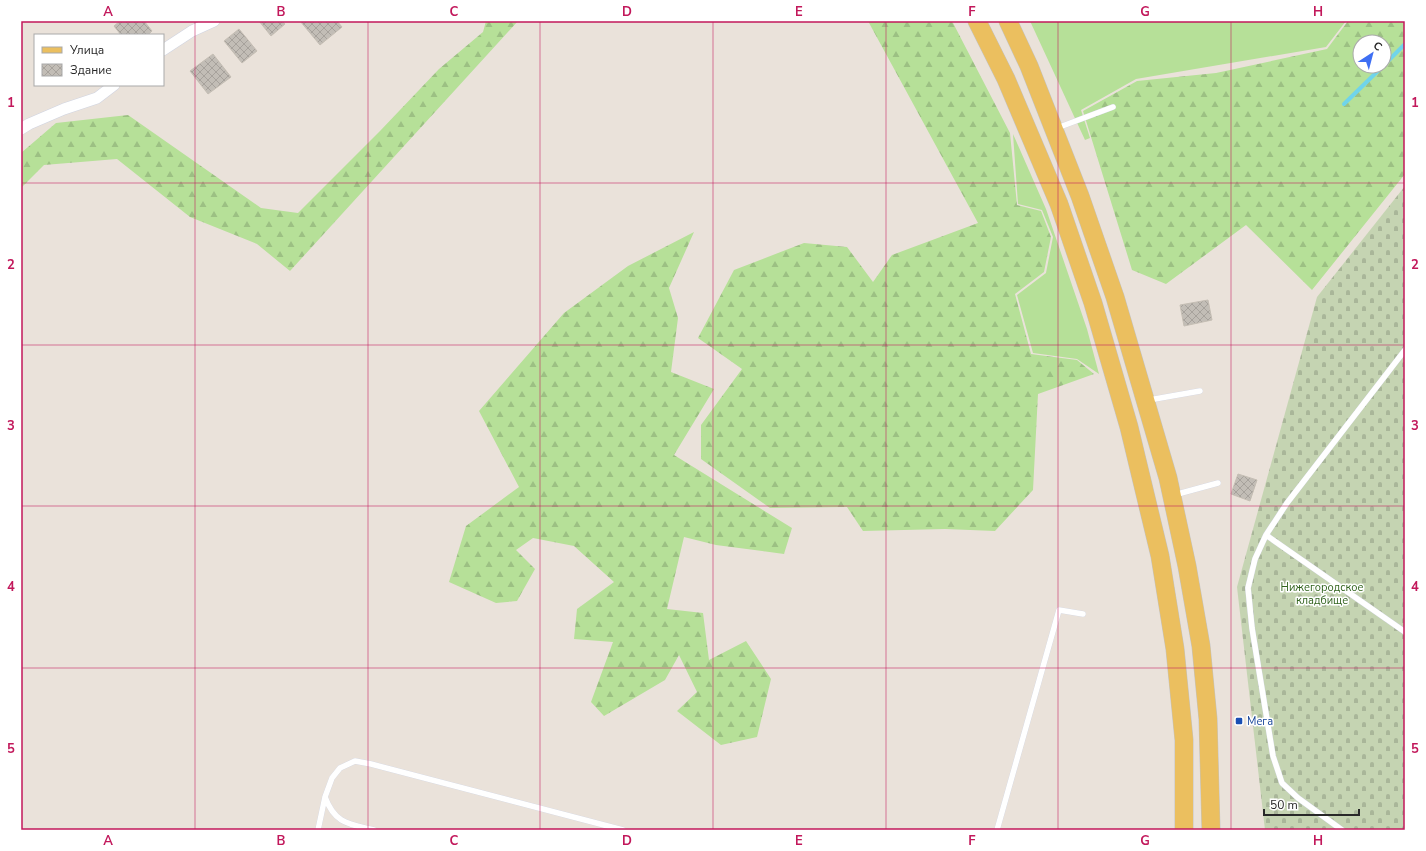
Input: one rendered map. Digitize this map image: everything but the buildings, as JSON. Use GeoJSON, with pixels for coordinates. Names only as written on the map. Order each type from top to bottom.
{"type":"FeatureCollection","features":[{"type":"Feature","properties":{"kind":"main road"},"geometry":{"type":"LineString","coordinates":[[977,21],[1006,79],[1059,204],[1092,303],[1129,427],[1160,556],[1175,649],[1184,740],[1184,830]]}},
{"type":"Feature","properties":{"kind":"main road"},"geometry":{"type":"LineString","coordinates":[[1008,21],[1029,66],[1080,196],[1115,297],[1172,495],[1188,566],[1201,646],[1208,719],[1211,830]]}},
{"type":"Feature","properties":{"kind":"street"},"geometry":{"type":"LineString","coordinates":[[164,49],[192,31],[214,21]]}},
{"type":"Feature","properties":{"kind":"street"},"geometry":{"type":"LineString","coordinates":[[21,129],[64,109],[97,98],[113,86]]}},
{"type":"Feature","properties":{"kind":"lane"},"geometry":{"type":"LineString","coordinates":[[1054,130],[1112,107]]}},
{"type":"Feature","properties":{"kind":"lane"},"geometry":{"type":"LineString","coordinates":[[1342,830],[1298,798],[1282,783],[1273,756],[1252,628],[1248,588],[1256,559],[1266,535],[1287,503],[1405,350]]}},
{"type":"Feature","properties":{"kind":"lane"},"geometry":{"type":"LineString","coordinates":[[1146,401],[1200,391]]}},
{"type":"Feature","properties":{"kind":"lane"},"geometry":{"type":"LineString","coordinates":[[1172,495],[1218,483]]}},
{"type":"Feature","properties":{"kind":"lane"},"geometry":{"type":"LineString","coordinates":[[1266,535],[1405,632]]}},
{"type":"Feature","properties":{"kind":"lane"},"geometry":{"type":"LineString","coordinates":[[997,830],[1059,610],[1083,614]]}},
{"type":"Feature","properties":{"kind":"lane"},"geometry":{"type":"LineString","coordinates":[[325,830],[318,827],[325,797],[332,778],[340,768],[355,761],[622,830]]}},
{"type":"Feature","properties":{"kind":"lane"},"geometry":{"type":"LineString","coordinates":[[325,797],[329,808],[338,819],[352,825],[374,830]]}},
{"type":"Feature","properties":{"kind":"green space"},"geometry":{"type":"Polygon","coordinates":[[[486,21],[518,21],[290,271],[257,244],[190,217],[117,159],[44,165],[21,188],[21,153],[56,123],[128,115],[261,208],[298,213],[380,131],[439,69],[483,32],[486,21]]]}},
{"type":"Feature","properties":{"kind":"green space"},"geometry":{"type":"Polygon","coordinates":[[[868,21],[952,21],[1010,133],[1017,205],[1041,211],[1051,237],[1044,272],[1015,294],[1031,354],[1077,360],[1094,374],[1038,394],[1033,490],[995,531],[945,529],[863,531],[847,507],[770,508],[701,459],[701,425],[742,369],[698,338],[734,270],[804,243],[847,247],[873,282],[892,255],[978,223],[868,21]]]}},
{"type":"Feature","properties":{"kind":"green space"},"geometry":{"type":"Polygon","coordinates":[[[1030,21],[1346,21],[1326,47],[1136,79],[1081,110],[1090,138],[1085,140],[1030,21]]]}},
{"type":"Feature","properties":{"kind":"green space"},"geometry":{"type":"Polygon","coordinates":[[[1348,21],[1405,21],[1405,174],[1312,290],[1246,225],[1166,284],[1132,270],[1083,111],[1137,81],[1216,73],[1327,49],[1348,21]]]}},
{"type":"Feature","properties":{"kind":"green space"},"geometry":{"type":"Polygon","coordinates":[[[1013,134],[1046,209],[1087,329],[1099,374],[1077,359],[1033,353],[1017,295],[1046,273],[1053,237],[1042,210],[1018,204],[1013,134]]]}},
{"type":"Feature","properties":{"kind":"green space","name":"Нижегородское кладбище"},"geometry":{"type":"Polygon","coordinates":[[[1405,186],[1405,830],[1265,830],[1237,587],[1317,297],[1405,186]]]}},
{"type":"Feature","properties":{"kind":"green space"},"geometry":{"type":"Polygon","coordinates":[[[694,232],[669,288],[678,318],[671,372],[714,389],[674,455],[792,528],[784,554],[716,545],[684,537],[667,609],[703,613],[709,660],[746,641],[771,679],[757,737],[721,745],[677,711],[697,692],[679,655],[665,680],[604,716],[591,702],[613,642],[574,639],[577,609],[614,582],[574,546],[533,538],[516,550],[535,569],[517,601],[496,603],[449,582],[466,526],[519,487],[479,411],[564,313],[628,266],[694,232]]]}},
{"type":"Feature","properties":{"kind":"waterway"},"geometry":{"type":"LineString","coordinates":[[1392,57],[1405,44]]}},
{"type":"Feature","properties":{"kind":"waterway"},"geometry":{"type":"LineString","coordinates":[[1344,104],[1375,74]]}},
{"type":"Feature","properties":{"kind":"place","name":"Мега"},"geometry":{"type":"Point","coordinates":[1239,721]}}]}
